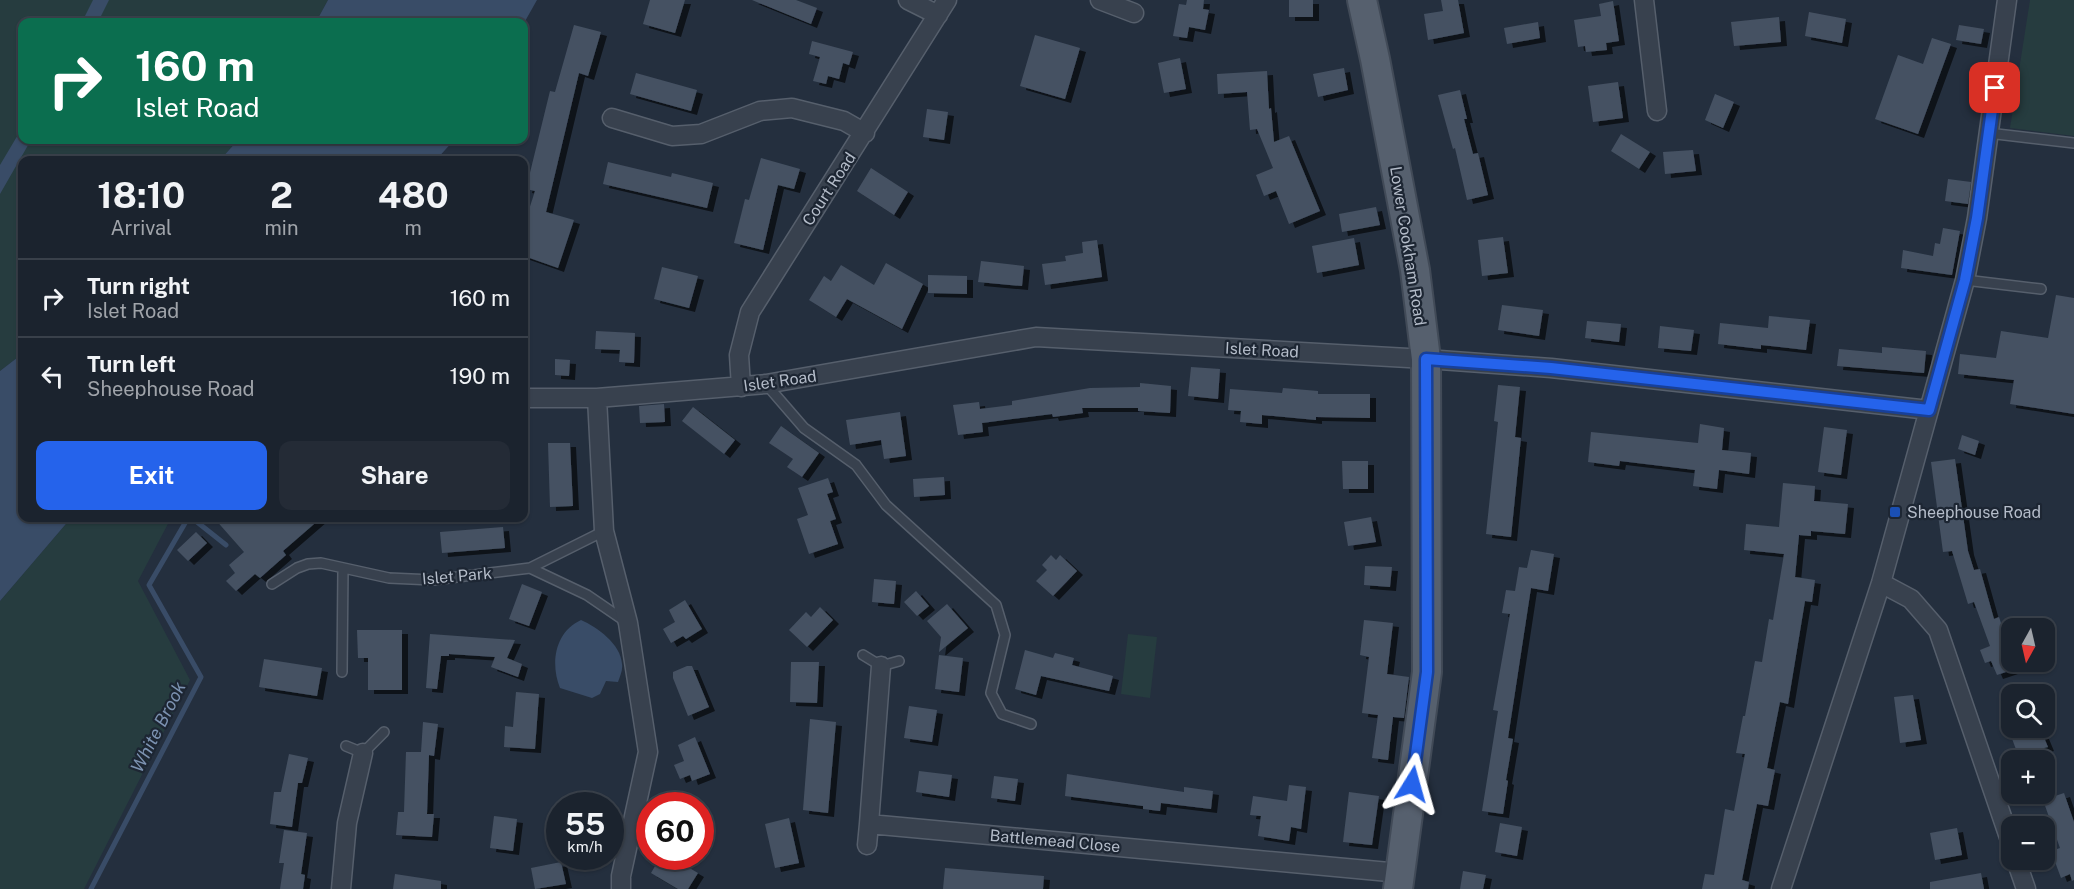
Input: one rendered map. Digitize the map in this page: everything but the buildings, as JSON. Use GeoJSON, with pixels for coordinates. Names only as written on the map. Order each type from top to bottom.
{"type":"FeatureCollection","features":[{"type":"Feature","properties":{"kind":"main road","name":"Lower Cookham Road"},"geometry":{"type":"LineString","coordinates":[[1362,0],[1415,270],[1426,359],[1427,672],[1399,881]]}},
{"type":"Feature","properties":{"kind":"street"},"geometry":{"type":"LineString","coordinates":[[908,0],[942,7]]}},
{"type":"Feature","properties":{"kind":"street"},"geometry":{"type":"LineString","coordinates":[[1644,0],[1657,111]]}},
{"type":"Feature","properties":{"kind":"street"},"geometry":{"type":"LineString","coordinates":[[1781,889],[1881,583],[1965,280],[1977,218],[2007,0]]}},
{"type":"Feature","properties":{"kind":"street"},"geometry":{"type":"LineString","coordinates":[[1110,2],[1134,13]]}},
{"type":"Feature","properties":{"kind":"street","name":"Court Road"},"geometry":{"type":"LineString","coordinates":[[741,387],[739,355],[750,312],[865,133],[942,7]]}},
{"type":"Feature","properties":{"kind":"street"},"geometry":{"type":"LineString","coordinates":[[612,118],[672,136],[701,134],[760,111],[792,108],[844,121],[865,133]]}},
{"type":"Feature","properties":{"kind":"street","name":"Islet Road"},"geometry":{"type":"LineString","coordinates":[[528,398],[597,398],[766,384],[1036,337],[1426,359],[1563,370],[1929,410]]}},
{"type":"Feature","properties":{"kind":"street"},"geometry":{"type":"LineString","coordinates":[[597,398],[604,531],[628,623],[648,752],[621,876],[621,889]]}},
{"type":"Feature","properties":{"kind":"street"},"geometry":{"type":"LineString","coordinates":[[1881,583],[1911,599],[1938,630],[2002,816]]}},
{"type":"Feature","properties":{"kind":"street"},"geometry":{"type":"LineString","coordinates":[[867,845],[881,666]]}},
{"type":"Feature","properties":{"kind":"street"},"geometry":{"type":"LineString","coordinates":[[341,889],[346,823],[363,753]]}},
{"type":"Feature","properties":{"kind":"street","name":"Battlemead Close"},"geometry":{"type":"LineString","coordinates":[[868,824],[1399,881]]}},
{"type":"Feature","properties":{"kind":"street"},"geometry":{"type":"LineString","coordinates":[[2019,870],[2026,889]]}},
{"type":"Feature","properties":{"kind":"lane"},"geometry":{"type":"LineString","coordinates":[[1988,133],[2074,143]]}},
{"type":"Feature","properties":{"kind":"lane"},"geometry":{"type":"LineString","coordinates":[[1965,280],[2041,289]]}},
{"type":"Feature","properties":{"kind":"lane"},"geometry":{"type":"LineString","coordinates":[[766,384],[804,428],[856,465],[886,505],[996,605],[1005,635],[991,693],[1002,714],[1031,724]]}},
{"type":"Feature","properties":{"kind":"lane","name":"Islet Park"},"geometry":{"type":"LineString","coordinates":[[272,584],[297,568],[321,563],[389,578],[433,580],[530,568],[604,531]]}},
{"type":"Feature","properties":{"kind":"lane"},"geometry":{"type":"LineString","coordinates":[[342,672],[343,568]]}},
{"type":"Feature","properties":{"kind":"lane"},"geometry":{"type":"LineString","coordinates":[[530,568],[587,595],[628,623]]}},
{"type":"Feature","properties":{"kind":"lane"},"geometry":{"type":"LineString","coordinates":[[863,655],[881,666],[899,661]]}},
{"type":"Feature","properties":{"kind":"lane"},"geometry":{"type":"LineString","coordinates":[[346,746],[363,753],[384,732]]}},
{"type":"Feature","properties":{"kind":"green space"},"geometry":{"type":"Polygon","coordinates":[[[0,0],[328,0],[318,18],[18,18],[18,144],[234,144],[224,156],[18,156],[18,357],[0,371],[0,0]]]}},
{"type":"Feature","properties":{"kind":"green space"},"geometry":{"type":"Polygon","coordinates":[[[2030,0],[2074,0],[2074,136],[2010,128],[2030,0]]]}},
{"type":"Feature","properties":{"kind":"green space"},"geometry":{"type":"Polygon","coordinates":[[[68,522],[169,522],[138,581],[190,680],[84,889],[0,889],[0,601],[68,522]]]}},
{"type":"Feature","properties":{"kind":"green space"},"geometry":{"type":"Polygon","coordinates":[[[1128,634],[1157,637],[1150,698],[1121,694],[1128,634]]]}},
{"type":"Feature","properties":{"kind":"water"},"geometry":{"type":"Polygon","coordinates":[[[93,0],[109,0],[100,18],[84,18],[93,0]]]}},
{"type":"Feature","properties":{"kind":"water"},"geometry":{"type":"Polygon","coordinates":[[[328,0],[537,0],[527,18],[318,18],[328,0]]]}},
{"type":"Feature","properties":{"kind":"water"},"geometry":{"type":"Polygon","coordinates":[[[18,135],[18,144],[29,144],[22,156],[18,156],[18,163],[0,194],[0,165],[18,135]]]}},
{"type":"Feature","properties":{"kind":"water"},"geometry":{"type":"Polygon","coordinates":[[[234,144],[450,144],[440,156],[224,156],[234,144]]]}},
{"type":"Feature","properties":{"kind":"water"},"geometry":{"type":"Polygon","coordinates":[[[18,357],[18,522],[68,522],[0,601],[0,371],[18,357]]]}},
{"type":"Feature","properties":{"kind":"water"},"geometry":{"type":"Polygon","coordinates":[[[581,620],[601,632],[613,643],[621,657],[622,664],[618,682],[606,681],[600,694],[592,698],[560,688],[555,669],[560,640],[572,625],[581,620]]]}},
{"type":"Feature","properties":{"kind":"waterway","name":"White Brook"},"geometry":{"type":"LineString","coordinates":[[91,889],[201,677],[149,585],[186,522]]}},
{"type":"Feature","properties":{"kind":"waterway"},"geometry":{"type":"LineString","coordinates":[[197,522],[226,545]]}},
{"type":"Feature","properties":{"kind":"place","name":"Sheephouse Road"},"geometry":{"type":"Point","coordinates":[1895,512]}},
{"type":"Feature","properties":{"kind":"route"},"geometry":{"type":"LineString","coordinates":[[1412,784],[1427,672],[1426,359],[1551,368],[1929,410],[1965,280],[1977,218],[1995,88]]}}]}
